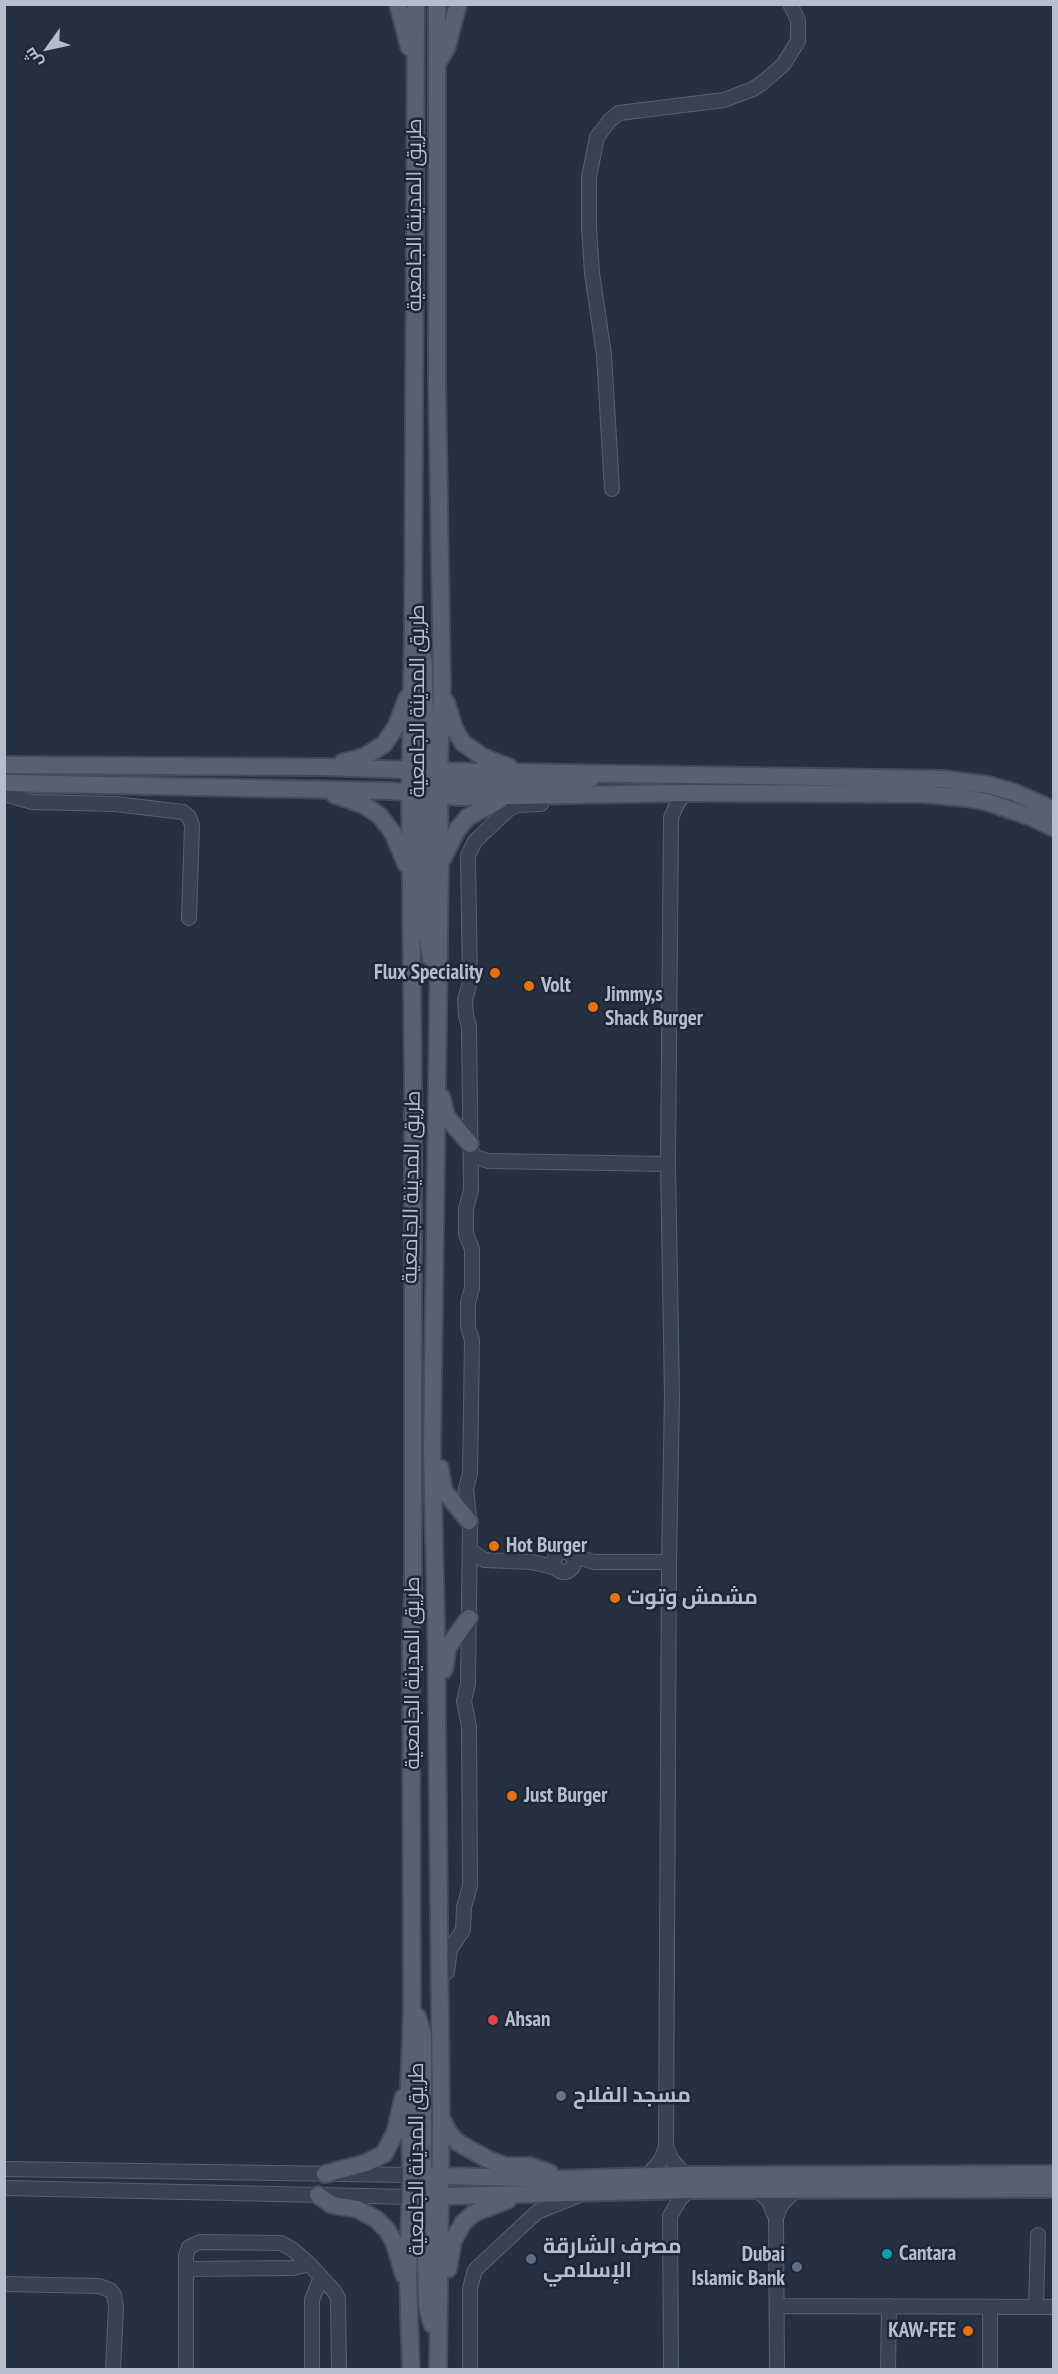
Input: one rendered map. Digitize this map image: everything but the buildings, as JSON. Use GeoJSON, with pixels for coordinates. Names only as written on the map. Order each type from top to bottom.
{"type":"FeatureCollection","features":[{"type":"Feature","properties":{"kind":"main road"},"geometry":{"type":"LineString","coordinates":[[398,4],[407,41],[415,58]]}},
{"type":"Feature","properties":{"kind":"main road","name":"طريق المدينة الجامعية"},"geometry":{"type":"LineString","coordinates":[[416,4],[411,689],[440,865],[432,1450],[441,2117],[424,2175]]}},
{"type":"Feature","properties":{"kind":"main road","name":"طريق المدينة الجامعية"},"geometry":{"type":"LineString","coordinates":[[437,4],[437,383],[442,687],[410,874],[413,1078],[412,2010],[409,2090],[424,2175],[424,2197],[439,2295],[438,2370]]}},
{"type":"Feature","properties":{"kind":"main road"},"geometry":{"type":"LineString","coordinates":[[437,62],[447,47],[458,4]]}},
{"type":"Feature","properties":{"kind":"main road"},"geometry":{"type":"LineString","coordinates":[[413,627],[424,654],[427,783],[426,927],[429,950],[437,974]]}},
{"type":"Feature","properties":{"kind":"main road"},"geometry":{"type":"LineString","coordinates":[[442,687],[452,723],[463,743],[483,757],[524,772]]}},
{"type":"Feature","properties":{"kind":"main road"},"geometry":{"type":"LineString","coordinates":[[324,767],[364,757],[384,744],[396,726],[411,689]]}},
{"type":"Feature","properties":{"kind":"main road"},"geometry":{"type":"LineString","coordinates":[[4,765],[324,767],[508,797],[685,793],[943,795],[1010,809],[1053,828]]}},
{"type":"Feature","properties":{"kind":"main road"},"geometry":{"type":"LineString","coordinates":[[4,783],[320,789],[427,783],[524,772],[942,779],[989,785],[1053,810]]}},
{"type":"Feature","properties":{"kind":"main road"},"geometry":{"type":"LineString","coordinates":[[427,783],[568,784],[583,782],[595,774]]}},
{"type":"Feature","properties":{"kind":"main road"},"geometry":{"type":"LineString","coordinates":[[320,789],[364,805],[380,816],[393,832],[410,874]]}},
{"type":"Feature","properties":{"kind":"main road"},"geometry":{"type":"LineString","coordinates":[[440,865],[457,830],[468,817],[481,808],[508,797]]}},
{"type":"Feature","properties":{"kind":"main road"},"geometry":{"type":"LineString","coordinates":[[436,1079],[446,1116],[470,1148]]}},
{"type":"Feature","properties":{"kind":"main road"},"geometry":{"type":"LineString","coordinates":[[432,1450],[439,1465],[444,1491],[469,1521]]}},
{"type":"Feature","properties":{"kind":"main road"},"geometry":{"type":"LineString","coordinates":[[435,1693],[443,1677],[446,1651],[469,1618]]}},
{"type":"Feature","properties":{"kind":"main road"},"geometry":{"type":"LineString","coordinates":[[412,2010],[420,2022],[423,2035],[427,2306],[438,2335]]}},
{"type":"Feature","properties":{"kind":"main road"},"geometry":{"type":"LineString","coordinates":[[325,2174],[366,2163],[384,2154],[393,2141],[401,2102],[409,2090]]}},
{"type":"Feature","properties":{"kind":"main road"},"geometry":{"type":"LineString","coordinates":[[441,2117],[449,2133],[457,2142],[489,2160],[506,2166],[537,2168],[559,2179]]}},
{"type":"Feature","properties":{"kind":"main road"},"geometry":{"type":"LineString","coordinates":[[424,2175],[649,2184],[1053,2174]]}},
{"type":"Feature","properties":{"kind":"main road"},"geometry":{"type":"LineString","coordinates":[[687,2183],[758,2191],[1053,2189]]}},
{"type":"Feature","properties":{"kind":"main road"},"geometry":{"type":"LineString","coordinates":[[424,2197],[584,2193],[649,2184]]}},
{"type":"Feature","properties":{"kind":"main road"},"geometry":{"type":"LineString","coordinates":[[318,2194],[332,2205],[364,2212],[381,2224],[394,2242],[400,2267],[408,2280]]}},
{"type":"Feature","properties":{"kind":"main road"},"geometry":{"type":"LineString","coordinates":[[439,2295],[446,2282],[451,2247],[459,2228],[474,2213],[516,2195]]}},
{"type":"Feature","properties":{"kind":"main road","name":"طريق المدينة الجامعية"},"geometry":{"type":"LineString","coordinates":[[411,2370],[408,2280],[424,2197]]}},
{"type":"Feature","properties":{"kind":"street"},"geometry":{"type":"LineString","coordinates":[[612,489],[604,355],[592,273],[589,226],[589,177],[597,137],[610,120],[619,113],[715,102],[753,89],[773,75],[795,48],[799,27],[790,4]]}},
{"type":"Feature","properties":{"kind":"street"},"geometry":{"type":"LineString","coordinates":[[671,2370],[670,2216],[649,2184],[666,2147],[672,1395],[669,1164],[671,818],[685,793]]}},
{"type":"Feature","properties":{"kind":"street"},"geometry":{"type":"LineString","coordinates":[[4,794],[32,802],[115,804],[183,812],[189,817],[192,825],[189,918]]}},
{"type":"Feature","properties":{"kind":"street"},"geometry":{"type":"LineString","coordinates":[[653,794],[664,804],[671,818]]}},
{"type":"Feature","properties":{"kind":"street"},"geometry":{"type":"LineString","coordinates":[[439,2005],[446,1993],[448,1954],[463,1930],[464,1907],[469,1890],[469,1730],[464,1705],[468,1684],[470,1550],[466,1489],[471,1468],[472,1340],[468,1327],[468,1303],[471,1291],[472,1250],[466,1234],[466,1209],[471,1195],[470,1027],[465,1000],[470,976],[468,856],[478,837],[513,806],[563,802],[574,796]]}},
{"type":"Feature","properties":{"kind":"street"},"geometry":{"type":"LineString","coordinates":[[470,1148],[480,1158],[494,1161],[669,1164]]}},
{"type":"Feature","properties":{"kind":"street"},"geometry":{"type":"LineString","coordinates":[[471,1174],[483,1164],[494,1161]]}},
{"type":"Feature","properties":{"kind":"street"},"geometry":{"type":"LineString","coordinates":[[470,1550],[480,1558],[493,1561],[556,1563],[565,1572],[572,1562],[669,1562]]}},
{"type":"Feature","properties":{"kind":"street"},"geometry":{"type":"LineString","coordinates":[[470,1574],[480,1566],[493,1561]]}},
{"type":"Feature","properties":{"kind":"street"},"geometry":{"type":"LineString","coordinates":[[666,2147],[687,2183],[670,2216]]}},
{"type":"Feature","properties":{"kind":"street"},"geometry":{"type":"LineString","coordinates":[[4,2169],[424,2175]]}},
{"type":"Feature","properties":{"kind":"street"},"geometry":{"type":"LineString","coordinates":[[4,2188],[424,2197]]}},
{"type":"Feature","properties":{"kind":"street"},"geometry":{"type":"LineString","coordinates":[[777,2370],[777,2218],[781,2205],[796,2190]]}},
{"type":"Feature","properties":{"kind":"street"},"geometry":{"type":"LineString","coordinates":[[758,2191],[768,2200],[777,2218]]}},
{"type":"Feature","properties":{"kind":"street"},"geometry":{"type":"LineString","coordinates":[[470,2370],[470,2288],[475,2270],[537,2212],[584,2193]]}},
{"type":"Feature","properties":{"kind":"street"},"geometry":{"type":"LineString","coordinates":[[1036,2307],[1038,2235]]}},
{"type":"Feature","properties":{"kind":"street"},"geometry":{"type":"LineString","coordinates":[[186,2370],[186,2269],[189,2247],[200,2242],[281,2244],[292,2249],[309,2264],[334,2291],[339,2302],[339,2370]]}},
{"type":"Feature","properties":{"kind":"street"},"geometry":{"type":"LineString","coordinates":[[186,2269],[297,2268],[309,2264]]}},
{"type":"Feature","properties":{"kind":"street"},"geometry":{"type":"LineString","coordinates":[[312,2370],[312,2300],[321,2277]]}},
{"type":"Feature","properties":{"kind":"street"},"geometry":{"type":"LineString","coordinates":[[4,2284],[99,2286],[110,2290],[114,2295],[116,2307],[113,2370]]}},
{"type":"Feature","properties":{"kind":"street"},"geometry":{"type":"LineString","coordinates":[[777,2306],[1053,2307]]}},
{"type":"Feature","properties":{"kind":"street"},"geometry":{"type":"LineString","coordinates":[[888,2370],[889,2306]]}},
{"type":"Feature","properties":{"kind":"street"},"geometry":{"type":"LineString","coordinates":[[990,2308],[990,2370]]}},
{"type":"Feature","properties":{"kind":"place","name":"Flux Speciality"},"geometry":{"type":"Point","coordinates":[495,973]}},
{"type":"Feature","properties":{"kind":"place","name":"Volt"},"geometry":{"type":"Point","coordinates":[529,986]}},
{"type":"Feature","properties":{"kind":"place","name":"Jimmy,s Shack Burger"},"geometry":{"type":"Point","coordinates":[593,1007]}},
{"type":"Feature","properties":{"kind":"place","name":"Hot Burger"},"geometry":{"type":"Point","coordinates":[494,1546]}},
{"type":"Feature","properties":{"kind":"place","name":"مشمش وتوت"},"geometry":{"type":"Point","coordinates":[615,1598]}},
{"type":"Feature","properties":{"kind":"place","name":"Just Burger"},"geometry":{"type":"Point","coordinates":[512,1796]}},
{"type":"Feature","properties":{"kind":"place","name":"Ahsan"},"geometry":{"type":"Point","coordinates":[493,2020]}},
{"type":"Feature","properties":{"kind":"place","name":"مسجد الفلاح"},"geometry":{"type":"Point","coordinates":[561,2096]}},
{"type":"Feature","properties":{"kind":"place","name":"Cantara"},"geometry":{"type":"Point","coordinates":[887,2254]}},
{"type":"Feature","properties":{"kind":"place","name":"مصرف الشارقة الإسلامي"},"geometry":{"type":"Point","coordinates":[531,2259]}},
{"type":"Feature","properties":{"kind":"place","name":"Dubai Islamic Bank"},"geometry":{"type":"Point","coordinates":[797,2267]}},
{"type":"Feature","properties":{"kind":"place","name":"KAW-FEE"},"geometry":{"type":"Point","coordinates":[968,2331]}}]}
